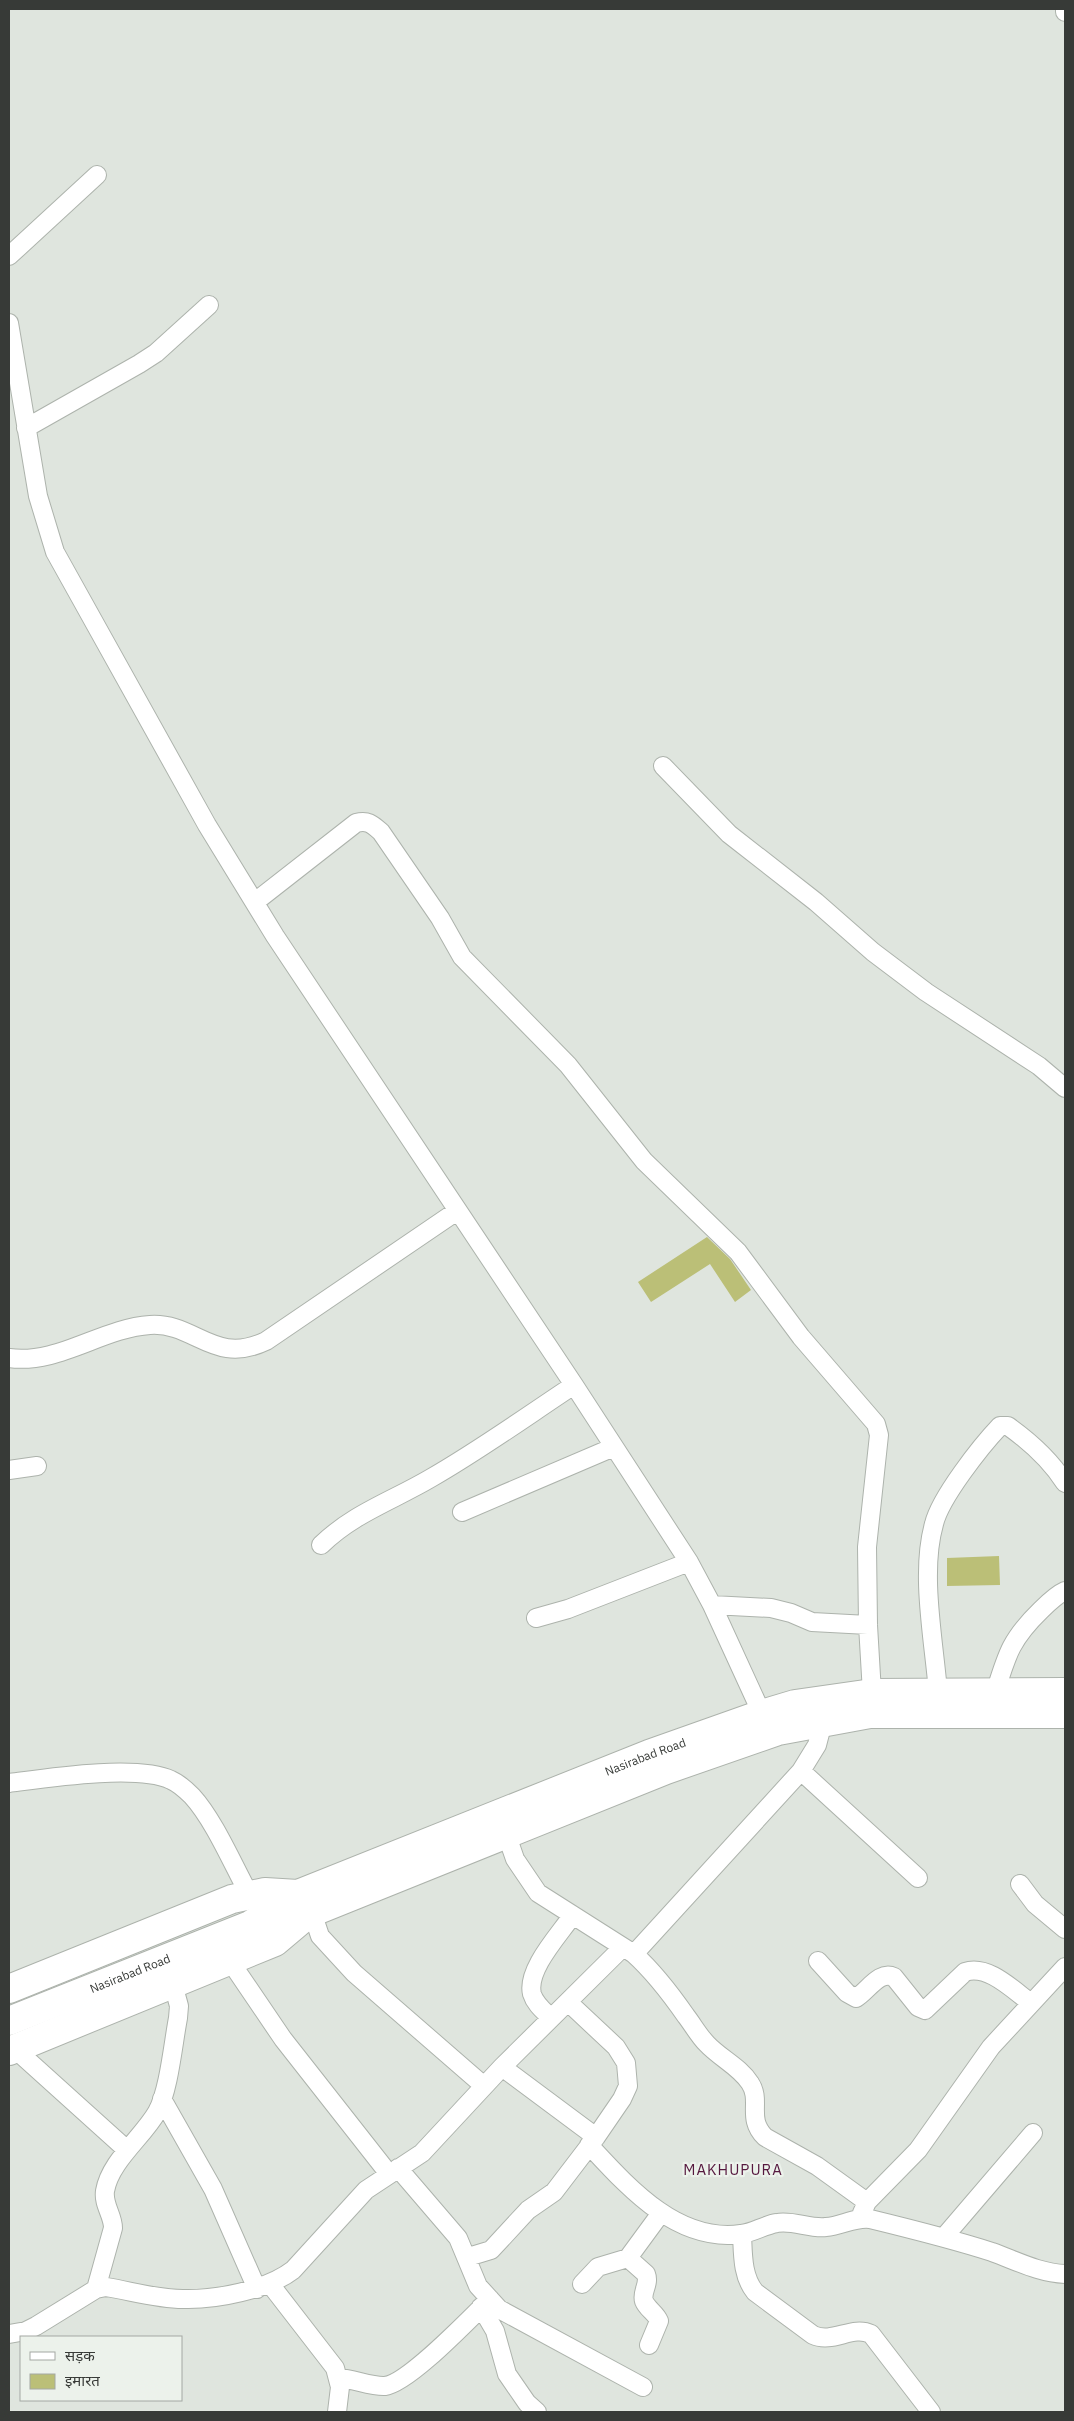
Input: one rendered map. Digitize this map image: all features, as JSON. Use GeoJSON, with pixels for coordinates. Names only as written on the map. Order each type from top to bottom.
{"type":"FeatureCollection","features":[{"type":"Feature","properties":{"kind":"highway","name":"Nasirabad Road"},"geometry":{"type":"LineString","coordinates":[[306,1907],[641,1757],[762,1714],[826,1698],[872,1693],[1065,1692]]}},
{"type":"Feature","properties":{"kind":"highway","name":"Nasirabad Road"},"geometry":{"type":"LineString","coordinates":[[9,2021],[250,1925],[306,1907],[506,1833],[729,1747],[778,1731],[870,1714],[1065,1714]]}},
{"type":"Feature","properties":{"kind":"highway"},"geometry":{"type":"LineString","coordinates":[[9,1989],[249,1894],[265,1892],[306,1907],[275,1942],[12,2050]]}},
{"type":"Feature","properties":{"kind":"street"},"geometry":{"type":"LineString","coordinates":[[9,256],[96,175]]}},
{"type":"Feature","properties":{"kind":"street"},"geometry":{"type":"LineString","coordinates":[[26,428],[156,353],[209,305]]}},
{"type":"Feature","properties":{"kind":"street"},"geometry":{"type":"LineString","coordinates":[[9,323],[38,496],[55,552],[207,825],[254,902],[689,1562],[712,1605],[762,1714]]}},
{"type":"Feature","properties":{"kind":"street"},"geometry":{"type":"LineString","coordinates":[[663,766],[729,834],[816,902],[873,952],[926,992],[1039,1066],[1065,1088]]}},
{"type":"Feature","properties":{"kind":"street"},"geometry":{"type":"LineString","coordinates":[[254,902],[356,823],[364,821],[372,823],[381,832],[440,918],[462,958],[568,1065],[644,1161],[738,1252],[801,1337],[876,1424],[878,1435],[867,1547],[868,1625],[872,1693]]}},
{"type":"Feature","properties":{"kind":"street"},"geometry":{"type":"LineString","coordinates":[[9,1358],[31,1358],[55,1354],[132,1328],[150,1324],[169,1326],[235,1350],[251,1348],[266,1341],[457,1211]]}},
{"type":"Feature","properties":{"kind":"street"},"geometry":{"type":"LineString","coordinates":[[321,1544],[340,1527],[360,1514],[430,1479],[574,1385]]}},
{"type":"Feature","properties":{"kind":"street"},"geometry":{"type":"LineString","coordinates":[[938,1692],[928,1562],[934,1522],[941,1506],[1000,1426],[1008,1426],[1016,1432],[1052,1466],[1065,1483]]}},
{"type":"Feature","properties":{"kind":"street"},"geometry":{"type":"LineString","coordinates":[[462,1512],[614,1447]]}},
{"type":"Feature","properties":{"kind":"street"},"geometry":{"type":"LineString","coordinates":[[9,1470],[37,1466]]}},
{"type":"Feature","properties":{"kind":"street"},"geometry":{"type":"LineString","coordinates":[[536,1618],[568,1609],[689,1562]]}},
{"type":"Feature","properties":{"kind":"street"},"geometry":{"type":"LineString","coordinates":[[995,1693],[1006,1658],[1021,1630],[1050,1601],[1065,1591]]}},
{"type":"Feature","properties":{"kind":"street"},"geometry":{"type":"LineString","coordinates":[[712,1605],[771,1608],[792,1613],[812,1622],[868,1625]]}},
{"type":"Feature","properties":{"kind":"street"},"geometry":{"type":"LineString","coordinates":[[9,2334],[26,2331],[36,2326],[96,2289],[106,2287],[183,2299],[264,2286],[293,2270],[366,2190],[422,2153],[502,2067],[551,2018],[629,1951],[801,1772],[814,1751],[823,1722]]}},
{"type":"Feature","properties":{"kind":"street"},"geometry":{"type":"LineString","coordinates":[[801,1772],[918,1878]]}},
{"type":"Feature","properties":{"kind":"street"},"geometry":{"type":"LineString","coordinates":[[9,1783],[64,1776],[114,1773],[151,1775],[171,1780],[191,1795],[204,1813],[249,1894]]}},
{"type":"Feature","properties":{"kind":"street"},"geometry":{"type":"LineString","coordinates":[[506,1833],[515,1859],[538,1893],[629,1951],[655,1974],[705,2043],[750,2083],[754,2099],[755,2123],[765,2137],[829,2174],[864,2210],[995,2253],[1041,2272],[1065,2274]]}},
{"type":"Feature","properties":{"kind":"street"},"geometry":{"type":"LineString","coordinates":[[1020,1884],[1035,1904],[1065,1929]]}},
{"type":"Feature","properties":{"kind":"street"},"geometry":{"type":"LineString","coordinates":[[306,1907],[320,1936],[354,1973],[484,2086]]}},
{"type":"Feature","properties":{"kind":"street"},"geometry":{"type":"LineString","coordinates":[[551,2018],[537,2003],[532,1994],[531,1982],[538,1964],[572,1916]]}},
{"type":"Feature","properties":{"kind":"street"},"geometry":{"type":"LineString","coordinates":[[230,1961],[295,2055],[394,2171],[458,2238],[468,2257],[473,2277],[485,2303],[507,2374],[527,2403],[537,2412]]}},
{"type":"Feature","properties":{"kind":"street"},"geometry":{"type":"LineString","coordinates":[[818,1961],[847,1993],[856,1998],[881,1977],[890,1975],[894,1977],[918,2007],[925,2010],[965,1972],[973,1969],[982,1970],[1031,2003]]}},
{"type":"Feature","properties":{"kind":"street"},"geometry":{"type":"LineString","coordinates":[[502,2067],[593,2141],[630,2189],[661,2213],[695,2229],[725,2235],[742,2234],[777,2223],[825,2228],[864,2210],[918,2150],[991,2046],[1065,1967]]}},
{"type":"Feature","properties":{"kind":"street"},"geometry":{"type":"LineString","coordinates":[[96,2289],[113,2228],[113,2220],[106,2203],[107,2184],[126,2150],[151,2122],[162,2100],[178,2018],[179,2006],[173,1984]]}},
{"type":"Feature","properties":{"kind":"street"},"geometry":{"type":"LineString","coordinates":[[468,2257],[482,2254],[499,2244],[528,2210],[554,2192],[593,2141],[622,2099],[628,2086],[626,2063],[616,2047],[568,2002]]}},
{"type":"Feature","properties":{"kind":"street"},"geometry":{"type":"LineString","coordinates":[[12,2050],[126,2150]]}},
{"type":"Feature","properties":{"kind":"street"},"geometry":{"type":"LineString","coordinates":[[162,2100],[213,2188],[264,2286],[335,2368],[340,2387],[337,2412]]}},
{"type":"Feature","properties":{"kind":"street"},"geometry":{"type":"LineString","coordinates":[[944,2237],[1033,2133]]}},
{"type":"Feature","properties":{"kind":"street"},"geometry":{"type":"LineString","coordinates":[[582,2284],[598,2267],[628,2258],[661,2213]]}},
{"type":"Feature","properties":{"kind":"street"},"geometry":{"type":"LineString","coordinates":[[742,2234],[745,2275],[754,2292],[812,2336],[820,2339],[830,2339],[857,2331],[871,2334],[931,2412]]}},
{"type":"Feature","properties":{"kind":"street"},"geometry":{"type":"LineString","coordinates":[[628,2258],[646,2274],[648,2286],[643,2296],[644,2301],[659,2321],[649,2345]]}},
{"type":"Feature","properties":{"kind":"street"},"geometry":{"type":"LineString","coordinates":[[339,2378],[376,2386],[394,2383],[413,2370],[485,2303]]}},
{"type":"Feature","properties":{"kind":"street"},"geometry":{"type":"LineString","coordinates":[[485,2303],[643,2387]]}},
{"type":"Feature","properties":{"kind":"building"},"geometry":{"type":"Polygon","coordinates":[[[707,1237],[730,1259],[751,1290],[735,1302],[710,1264],[651,1302],[638,1282],[707,1237]]]}},
{"type":"Feature","properties":{"kind":"building"},"geometry":{"type":"Polygon","coordinates":[[[999,1556],[1000,1585],[947,1586],[947,1558],[999,1556]]]}},
{"type":"Feature","properties":{"kind":"district","name":"MAKHUPURA"},"geometry":{"type":"Point","coordinates":[733,2169]}}]}
